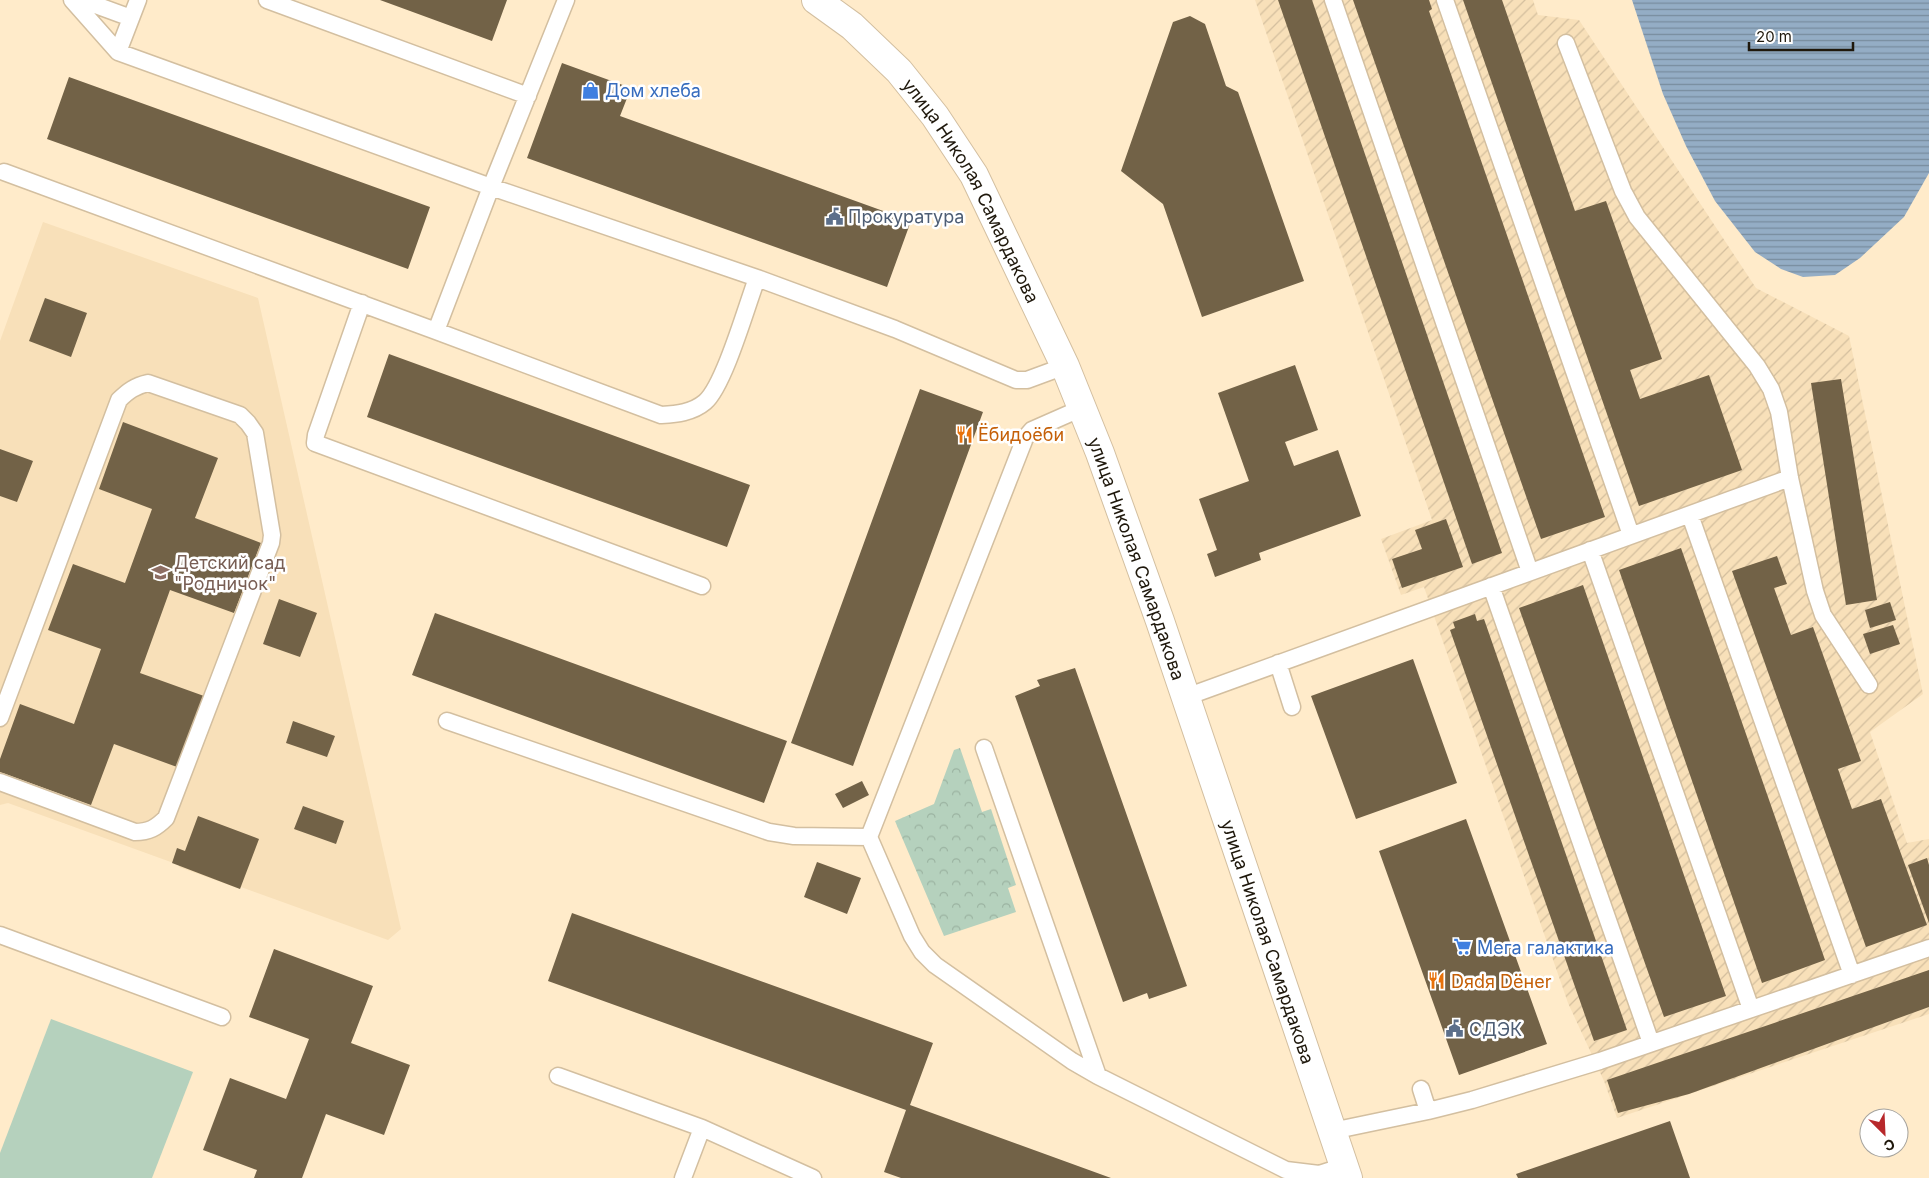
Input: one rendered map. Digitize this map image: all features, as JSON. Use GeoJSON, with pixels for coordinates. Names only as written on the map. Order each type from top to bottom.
{"type":"FeatureCollection","features":[{"type":"Feature","properties":{"kind":"street","name":"улица Николая Самардакова"},"geometry":{"type":"LineString","coordinates":[[816,0],[852,26],[899,71],[935,116],[974,175],[1065,366],[1103,462],[1186,697],[1346,1172]]}},
{"type":"Feature","properties":{"kind":"lane"},"geometry":{"type":"LineString","coordinates":[[72,0],[118,52],[490,187],[757,278],[895,329],[1016,380],[1027,380],[1065,366]]}},
{"type":"Feature","properties":{"kind":"lane"},"geometry":{"type":"LineString","coordinates":[[82,0],[131,18]]}},
{"type":"Feature","properties":{"kind":"lane"},"geometry":{"type":"LineString","coordinates":[[118,52],[138,0]]}},
{"type":"Feature","properties":{"kind":"lane"},"geometry":{"type":"LineString","coordinates":[[267,0],[528,96]]}},
{"type":"Feature","properties":{"kind":"lane"},"geometry":{"type":"LineString","coordinates":[[436,331],[490,187],[566,0]]}},
{"type":"Feature","properties":{"kind":"lane"},"geometry":{"type":"LineString","coordinates":[[1333,0],[1530,572]]}},
{"type":"Feature","properties":{"kind":"lane"},"geometry":{"type":"LineString","coordinates":[[1445,0],[1631,535]]}},
{"type":"Feature","properties":{"kind":"lane"},"geometry":{"type":"LineString","coordinates":[[1566,43],[1623,191],[1637,217],[1757,366],[1771,389],[1779,412],[1790,478],[1814,591],[1823,614],[1869,685]]}},
{"type":"Feature","properties":{"kind":"lane"},"geometry":{"type":"LineString","coordinates":[[4,172],[661,415],[685,413],[705,402],[718,386],[757,278]]}},
{"type":"Feature","properties":{"kind":"lane"},"geometry":{"type":"LineString","coordinates":[[362,303],[316,435],[315,443],[702,586]]}},
{"type":"Feature","properties":{"kind":"lane"},"geometry":{"type":"LineString","coordinates":[[0,718],[119,400],[128,391],[148,382],[240,415],[255,433],[272,535],[271,543],[166,818],[158,827],[147,832],[135,832],[0,782]]}},
{"type":"Feature","properties":{"kind":"lane"},"geometry":{"type":"LineString","coordinates":[[1082,408],[1032,430],[1025,438],[869,838],[912,936],[922,952],[943,971],[1072,1062],[1286,1170],[1319,1174],[1346,1172]]}},
{"type":"Feature","properties":{"kind":"lane"},"geometry":{"type":"LineString","coordinates":[[1186,697],[1790,478]]}},
{"type":"Feature","properties":{"kind":"lane"},"geometry":{"type":"LineString","coordinates":[[1690,515],[1852,974]]}},
{"type":"Feature","properties":{"kind":"lane"},"geometry":{"type":"LineString","coordinates":[[1590,550],[1751,1009]]}},
{"type":"Feature","properties":{"kind":"lane"},"geometry":{"type":"LineString","coordinates":[[1491,586],[1652,1043]]}},
{"type":"Feature","properties":{"kind":"lane"},"geometry":{"type":"LineString","coordinates":[[1278,663],[1292,707]]}},
{"type":"Feature","properties":{"kind":"lane"},"geometry":{"type":"LineString","coordinates":[[446,721],[769,832],[794,836],[869,838]]}},
{"type":"Feature","properties":{"kind":"lane"},"geometry":{"type":"LineString","coordinates":[[984,748],[1098,1076]]}},
{"type":"Feature","properties":{"kind":"lane"},"geometry":{"type":"LineString","coordinates":[[0,935],[222,1017]]}},
{"type":"Feature","properties":{"kind":"lane"},"geometry":{"type":"LineString","coordinates":[[1332,1130],[1428,1111],[1472,1100],[1600,1061],[1929,948]]}},
{"type":"Feature","properties":{"kind":"lane"},"geometry":{"type":"LineString","coordinates":[[558,1076],[702,1128],[813,1178]]}},
{"type":"Feature","properties":{"kind":"lane"},"geometry":{"type":"LineString","coordinates":[[1421,1089],[1428,1111]]}},
{"type":"Feature","properties":{"kind":"lane"},"geometry":{"type":"LineString","coordinates":[[683,1178],[702,1128]]}},
{"type":"Feature","properties":{"kind":"shaded area"},"geometry":{"type":"Polygon","coordinates":[[[1255,0],[1533,0],[1538,15],[1579,20],[1756,288],[1849,336],[1923,694],[1870,732],[1907,843],[1929,839],[1929,1014],[1617,1118],[1604,1081],[1568,1003],[1424,587],[1401,595],[1381,539],[1432,520],[1255,0]]]}},
{"type":"Feature","properties":{"kind":"shaded area","name":"Детский сад \"Родничок\""},"geometry":{"type":"Polygon","coordinates":[[[43,222],[258,298],[401,929],[388,940],[241,887],[240,889],[8,803],[0,805],[0,341],[43,222]]]}},
{"type":"Feature","properties":{"kind":"green space"},"geometry":{"type":"Polygon","coordinates":[[[960,748],[982,812],[991,809],[1016,885],[1008,888],[1016,912],[944,936],[895,821],[934,804],[954,750],[960,748]]]}},
{"type":"Feature","properties":{"kind":"green space"},"geometry":{"type":"Polygon","coordinates":[[[51,1019],[193,1072],[152,1178],[0,1178],[0,1153],[51,1019]]]}},
{"type":"Feature","properties":{"kind":"water"},"geometry":{"type":"Polygon","coordinates":[[[1632,0],[1929,0],[1929,173],[1904,217],[1860,258],[1835,275],[1803,277],[1781,269],[1755,252],[1715,201],[1686,146],[1663,94],[1632,0]]]}},
{"type":"Feature","properties":{"kind":"building"},"geometry":{"type":"Polygon","coordinates":[[[380,0],[507,0],[492,41],[380,0]]]}},
{"type":"Feature","properties":{"kind":"building"},"geometry":{"type":"Polygon","coordinates":[[[1278,0],[1312,0],[1502,553],[1472,564],[1278,0]]]}},
{"type":"Feature","properties":{"kind":"building"},"geometry":{"type":"Polygon","coordinates":[[[1353,0],[1429,0],[1432,9],[1429,11],[1605,517],[1541,539],[1353,0]]]}},
{"type":"Feature","properties":{"kind":"building"},"geometry":{"type":"Polygon","coordinates":[[[1463,0],[1502,0],[1575,211],[1606,201],[1662,359],[1630,370],[1640,399],[1709,375],[1742,470],[1639,506],[1463,0]]]}},
{"type":"Feature","properties":{"kind":"building"},"geometry":{"type":"Polygon","coordinates":[[[1190,16],[1205,24],[1226,86],[1238,92],[1304,281],[1202,317],[1163,204],[1121,171],[1173,22],[1190,16]]]}},
{"type":"Feature","properties":{"kind":"building"},"geometry":{"type":"Polygon","coordinates":[[[562,63],[631,88],[620,116],[911,221],[887,287],[527,158],[562,63]]]}},
{"type":"Feature","properties":{"kind":"building"},"geometry":{"type":"Polygon","coordinates":[[[69,77],[430,207],[408,269],[47,139],[69,77]]]}},
{"type":"Feature","properties":{"kind":"building"},"geometry":{"type":"Polygon","coordinates":[[[45,298],[87,313],[71,357],[29,341],[45,298]]]}},
{"type":"Feature","properties":{"kind":"building"},"geometry":{"type":"Polygon","coordinates":[[[389,354],[750,485],[727,547],[367,417],[389,354]]]}},
{"type":"Feature","properties":{"kind":"building"},"geometry":{"type":"Polygon","coordinates":[[[1295,365],[1318,430],[1285,442],[1294,466],[1338,450],[1361,516],[1259,553],[1261,560],[1215,577],[1207,554],[1217,550],[1199,499],[1249,481],[1218,393],[1295,365]]]}},
{"type":"Feature","properties":{"kind":"building"},"geometry":{"type":"Polygon","coordinates":[[[1841,379],[1877,600],[1846,605],[1811,383],[1841,379]]]}},
{"type":"Feature","properties":{"kind":"building"},"geometry":{"type":"Polygon","coordinates":[[[920,389],[983,412],[853,766],[791,743],[920,389]]]}},
{"type":"Feature","properties":{"kind":"building"},"geometry":{"type":"Polygon","coordinates":[[[123,422],[218,458],[195,518],[261,543],[234,613],[170,590],[140,673],[204,696],[177,767],[114,744],[91,805],[0,772],[0,759],[20,704],[74,724],[101,649],[48,630],[73,564],[125,583],[152,509],[99,489],[123,422]]]}},
{"type":"Feature","properties":{"kind":"building"},"geometry":{"type":"Polygon","coordinates":[[[0,449],[33,461],[17,502],[0,496],[0,449]]]}},
{"type":"Feature","properties":{"kind":"building"},"geometry":{"type":"Polygon","coordinates":[[[1446,519],[1463,567],[1402,588],[1392,559],[1422,549],[1415,530],[1446,519]]]}},
{"type":"Feature","properties":{"kind":"building"},"geometry":{"type":"Polygon","coordinates":[[[1681,548],[1825,960],[1762,983],[1619,570],[1681,548]]]}},
{"type":"Feature","properties":{"kind":"building"},"geometry":{"type":"Polygon","coordinates":[[[1777,556],[1787,584],[1774,588],[1791,635],[1813,627],[1861,761],[1838,769],[1852,809],[1881,799],[1927,925],[1866,947],[1732,571],[1777,556]]]}},
{"type":"Feature","properties":{"kind":"building"},"geometry":{"type":"Polygon","coordinates":[[[1583,585],[1726,996],[1664,1017],[1519,608],[1583,585]]]}},
{"type":"Feature","properties":{"kind":"building"},"geometry":{"type":"Polygon","coordinates":[[[279,599],[317,613],[300,657],[263,644],[279,599]]]}},
{"type":"Feature","properties":{"kind":"building"},"geometry":{"type":"Polygon","coordinates":[[[1890,602],[1896,620],[1870,628],[1865,610],[1890,602]]]}},
{"type":"Feature","properties":{"kind":"building"},"geometry":{"type":"Polygon","coordinates":[[[435,613],[787,741],[764,803],[412,675],[435,613]]]}},
{"type":"Feature","properties":{"kind":"building"},"geometry":{"type":"Polygon","coordinates":[[[1475,614],[1477,621],[1484,619],[1627,1030],[1594,1041],[1450,630],[1455,628],[1453,622],[1475,614]]]}},
{"type":"Feature","properties":{"kind":"building"},"geometry":{"type":"Polygon","coordinates":[[[1893,625],[1900,644],[1870,654],[1863,634],[1893,625]]]}},
{"type":"Feature","properties":{"kind":"building"},"geometry":{"type":"Polygon","coordinates":[[[1413,659],[1457,783],[1356,819],[1311,696],[1413,659]]]}},
{"type":"Feature","properties":{"kind":"building"},"geometry":{"type":"Polygon","coordinates":[[[1075,668],[1187,986],[1149,999],[1147,993],[1123,1002],[1015,696],[1040,686],[1037,680],[1075,668]]]}},
{"type":"Feature","properties":{"kind":"building"},"geometry":{"type":"Polygon","coordinates":[[[293,721],[335,736],[327,757],[286,743],[293,721]]]}},
{"type":"Feature","properties":{"kind":"building"},"geometry":{"type":"Polygon","coordinates":[[[862,781],[869,795],[843,808],[835,794],[862,781]]]}},
{"type":"Feature","properties":{"kind":"building"},"geometry":{"type":"Polygon","coordinates":[[[303,806],[344,821],[336,844],[294,829],[303,806]]]}},
{"type":"Feature","properties":{"kind":"building"},"geometry":{"type":"Polygon","coordinates":[[[198,816],[259,839],[240,889],[172,863],[177,848],[185,851],[198,816]]]}},
{"type":"Feature","properties":{"kind":"building","name":"Мега галактика"},"geometry":{"type":"Polygon","coordinates":[[[1466,819],[1547,1044],[1459,1075],[1379,851],[1466,819]]]}},
{"type":"Feature","properties":{"kind":"building"},"geometry":{"type":"Polygon","coordinates":[[[1927,858],[1929,865],[1929,923],[1908,865],[1927,858]]]}},
{"type":"Feature","properties":{"kind":"building"},"geometry":{"type":"Polygon","coordinates":[[[817,862],[861,878],[847,914],[804,897],[817,862]]]}},
{"type":"Feature","properties":{"kind":"building"},"geometry":{"type":"Polygon","coordinates":[[[572,913],[933,1043],[910,1105],[1111,1178],[901,1178],[884,1172],[906,1110],[548,981],[572,913]]]}},
{"type":"Feature","properties":{"kind":"building"},"geometry":{"type":"Polygon","coordinates":[[[274,949],[373,986],[351,1043],[410,1065],[384,1135],[326,1114],[302,1178],[254,1178],[257,1170],[203,1150],[230,1078],[286,1099],[309,1039],[249,1017],[274,949]]]}},
{"type":"Feature","properties":{"kind":"building"},"geometry":{"type":"Polygon","coordinates":[[[1929,970],[1929,1007],[1689,1094],[1618,1113],[1607,1080],[1929,970]]]}},
{"type":"Feature","properties":{"kind":"building"},"geometry":{"type":"Polygon","coordinates":[[[1670,1121],[1690,1178],[1518,1178],[1516,1174],[1670,1121]]]}},
{"type":"Feature","properties":{"kind":"place","name":"Дом хлеба"},"geometry":{"type":"Point","coordinates":[591,90]}},
{"type":"Feature","properties":{"kind":"place","name":"Прокуратура"},"geometry":{"type":"Point","coordinates":[834,216]}},
{"type":"Feature","properties":{"kind":"place","name":"Ёбидоёби"},"geometry":{"type":"Point","coordinates":[964,434]}},
{"type":"Feature","properties":{"kind":"place","name":"Детский сад \"Родничок\""},"geometry":{"type":"Point","coordinates":[160,572]}},
{"type":"Feature","properties":{"kind":"place","name":"Мега галактика"},"geometry":{"type":"Point","coordinates":[1463,947]}},
{"type":"Feature","properties":{"kind":"place","name":"Dяdя Dёнеr"},"geometry":{"type":"Point","coordinates":[1437,981]}},
{"type":"Feature","properties":{"kind":"place","name":"СДЭК"},"geometry":{"type":"Point","coordinates":[1455,1029]}}]}
